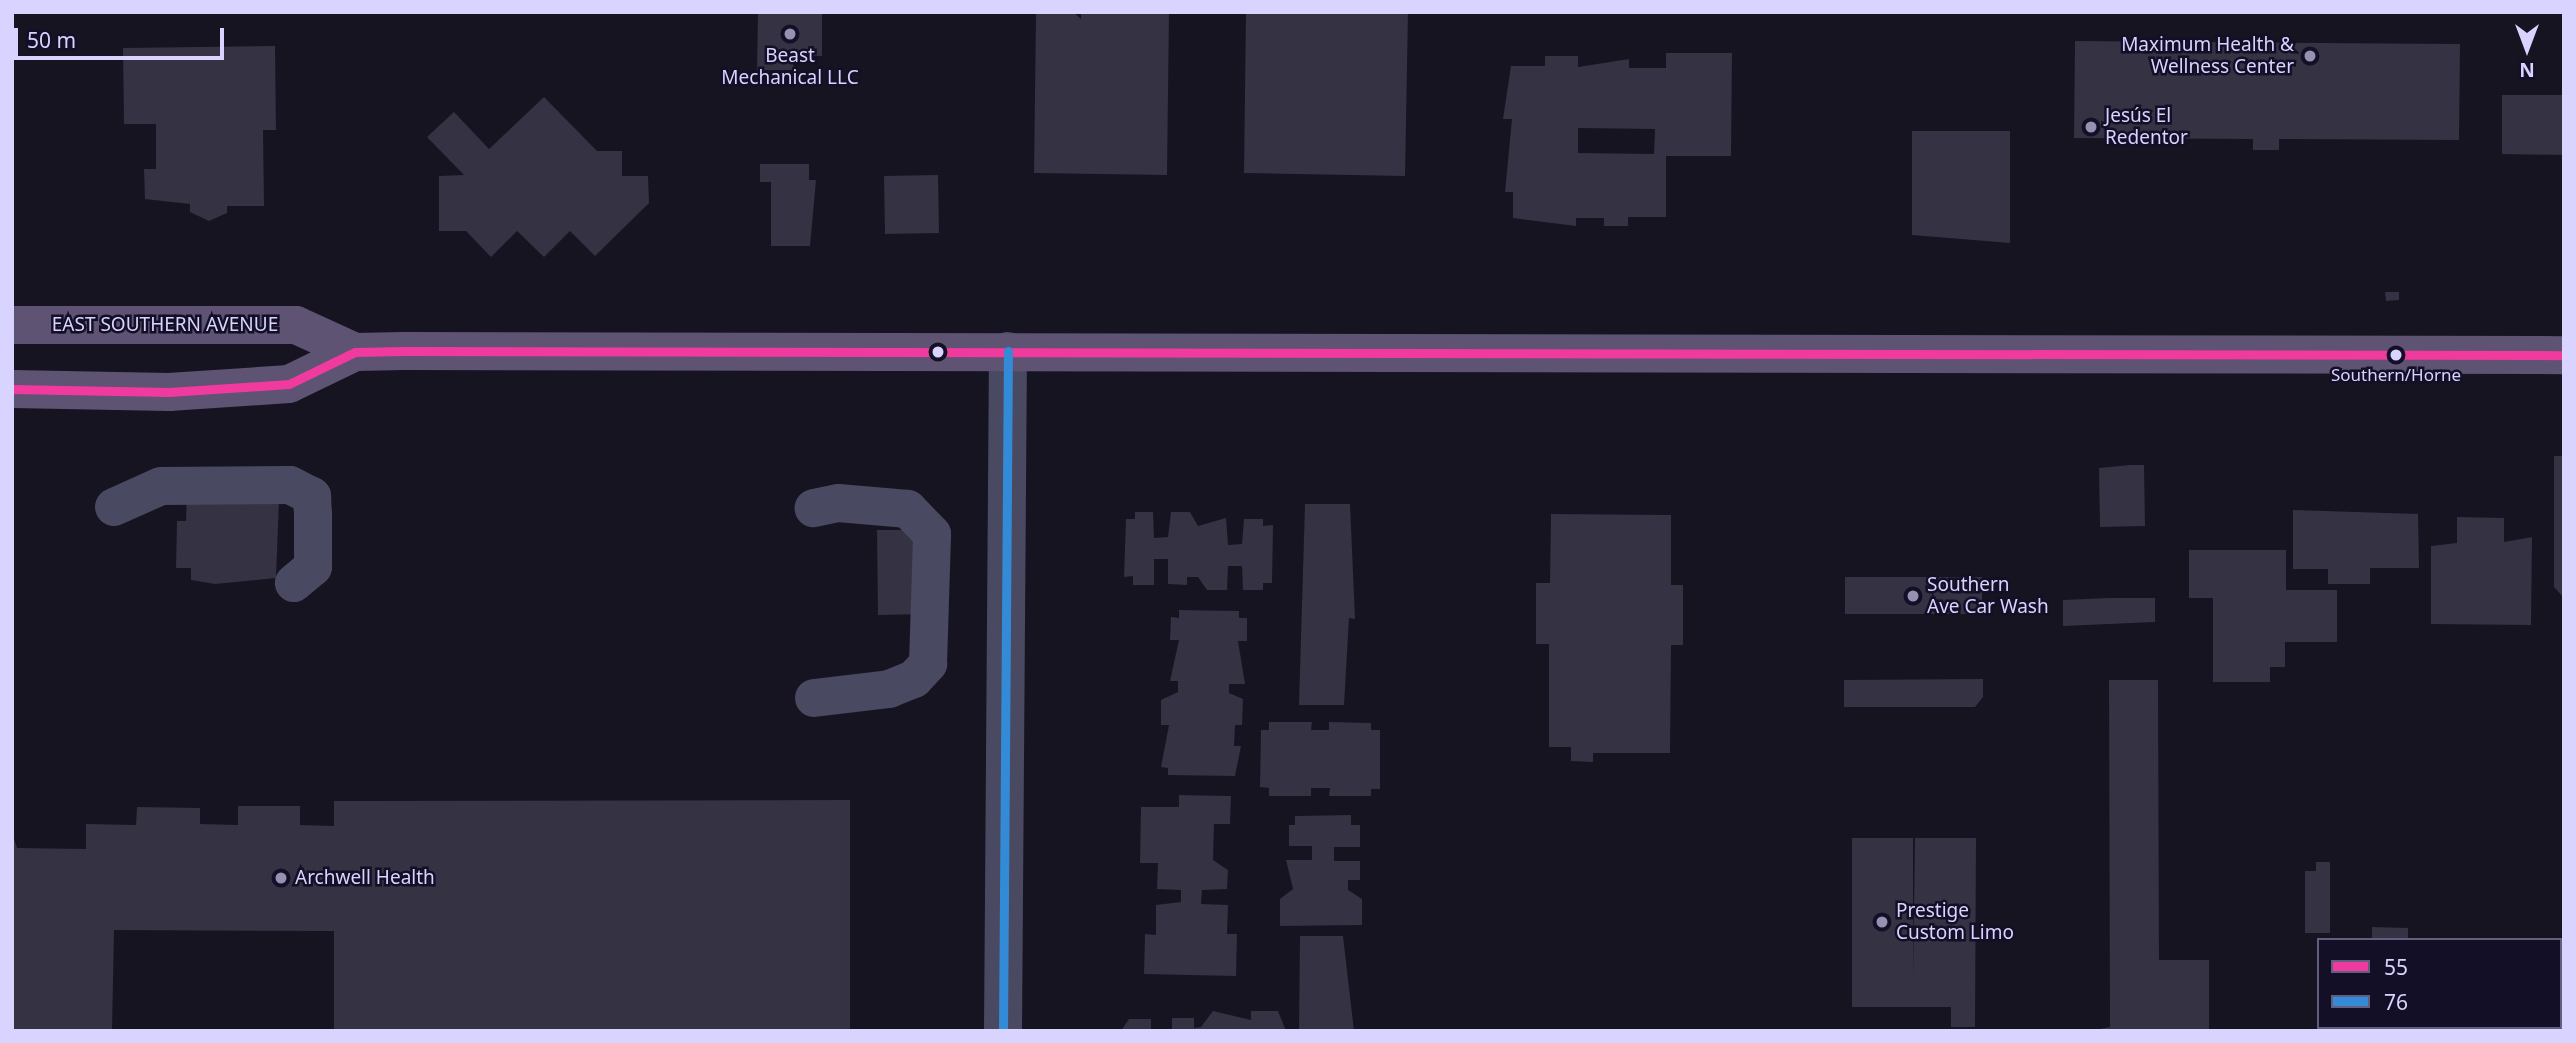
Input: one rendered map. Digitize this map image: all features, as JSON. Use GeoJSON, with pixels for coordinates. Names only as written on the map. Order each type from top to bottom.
{"type":"FeatureCollection","features":[{"type":"Feature","properties":{"kind":"main road","name":"EAST SOUTHERN AVENUE"},"geometry":{"type":"LineString","coordinates":[[12,325],[296,325],[355,352],[2564,355]]}},
{"type":"Feature","properties":{"kind":"main road"},"geometry":{"type":"LineString","coordinates":[[12,349],[93,348],[143,325]]}},
{"type":"Feature","properties":{"kind":"main road","name":"EAST SOUTHERN AVENUE"},"geometry":{"type":"LineString","coordinates":[[12,390],[169,392],[289,384],[355,352]]}},
{"type":"Feature","properties":{"kind":"street"},"geometry":{"type":"LineString","coordinates":[[1003,1031],[1008,351]]}},
{"type":"Feature","properties":{"kind":"street"},"geometry":{"type":"LineString","coordinates":[[114,508],[160,486],[290,485],[312,496],[313,567],[291,598]]}},
{"type":"Feature","properties":{"kind":"street"},"geometry":{"type":"LineString","coordinates":[[814,508],[838,503],[908,509],[932,534],[928,664],[914,679],[889,689],[814,698]]}},
{"type":"Feature","properties":{"kind":"building","name":"Beast Mechanical LLC"},"geometry":{"type":"Polygon","coordinates":[[[758,12],[822,12],[822,56],[794,55],[793,70],[757,70],[758,12]]]}},
{"type":"Feature","properties":{"kind":"building"},"geometry":{"type":"Polygon","coordinates":[[[1036,12],[1073,12],[1081,19],[1081,12],[1169,12],[1167,175],[1034,173],[1036,12]]]}},
{"type":"Feature","properties":{"kind":"building"},"geometry":{"type":"Polygon","coordinates":[[[1246,12],[1408,12],[1405,176],[1244,173],[1246,12]]]}},
{"type":"Feature","properties":{"kind":"building"},"geometry":{"type":"Polygon","coordinates":[[[2075,41],[2460,44],[2459,140],[2279,139],[2279,150],[2253,150],[2253,139],[2074,138],[2075,41]]]}},
{"type":"Feature","properties":{"kind":"building"},"geometry":{"type":"Polygon","coordinates":[[[275,46],[276,130],[263,130],[264,206],[227,206],[227,213],[209,221],[190,212],[190,204],[145,199],[144,169],[156,169],[156,124],[124,124],[123,48],[275,46]]]}},
{"type":"Feature","properties":{"kind":"building"},"geometry":{"type":"Polygon","coordinates":[[[1666,53],[1732,53],[1731,156],[1666,156],[1666,217],[1628,217],[1628,226],[1604,226],[1604,218],[1576,218],[1576,226],[1513,218],[1513,192],[1505,192],[1512,119],[1503,119],[1511,66],[1545,66],[1545,56],[1578,56],[1578,67],[1629,59],[1629,68],[1666,68],[1666,53]],[[1578,128],[1578,153],[1654,154],[1655,129],[1578,128]]]}},
{"type":"Feature","properties":{"kind":"building"},"geometry":{"type":"Polygon","coordinates":[[[2502,95],[2564,95],[2564,155],[2502,154],[2502,95]]]}},
{"type":"Feature","properties":{"kind":"building"},"geometry":{"type":"Polygon","coordinates":[[[544,97],[597,151],[622,151],[622,176],[648,176],[649,203],[595,256],[570,231],[544,257],[517,231],[491,257],[466,231],[439,231],[439,176],[464,175],[427,137],[454,112],[489,149],[544,97]]]}},
{"type":"Feature","properties":{"kind":"building"},"geometry":{"type":"Polygon","coordinates":[[[1912,131],[2010,131],[2010,243],[1912,235],[1912,131]]]}},
{"type":"Feature","properties":{"kind":"building"},"geometry":{"type":"Polygon","coordinates":[[[760,164],[809,164],[809,180],[816,180],[810,246],[771,246],[771,182],[760,182],[760,164]]]}},
{"type":"Feature","properties":{"kind":"building"},"geometry":{"type":"Polygon","coordinates":[[[938,175],[939,233],[885,234],[884,176],[938,175]]]}},
{"type":"Feature","properties":{"kind":"building"},"geometry":{"type":"Polygon","coordinates":[[[2385,292],[2399,292],[2399,300],[2386,301],[2385,292]]]}},
{"type":"Feature","properties":{"kind":"building"},"geometry":{"type":"Polygon","coordinates":[[[2554,456],[2564,456],[2564,598],[2554,587],[2554,456]]]}},
{"type":"Feature","properties":{"kind":"building"},"geometry":{"type":"Polygon","coordinates":[[[2144,465],[2145,526],[2100,527],[2099,468],[2144,465]]]}},
{"type":"Feature","properties":{"kind":"building"},"geometry":{"type":"Polygon","coordinates":[[[187,494],[279,500],[276,578],[215,584],[191,580],[191,568],[176,568],[177,521],[186,521],[187,494]]]}},
{"type":"Feature","properties":{"kind":"building"},"geometry":{"type":"Polygon","coordinates":[[[1305,504],[1350,504],[1355,619],[1349,618],[1344,705],[1299,705],[1305,504]]]}},
{"type":"Feature","properties":{"kind":"building"},"geometry":{"type":"Polygon","coordinates":[[[2293,510],[2418,514],[2419,568],[2370,568],[2370,584],[2328,584],[2328,569],[2293,569],[2293,510]]]}},
{"type":"Feature","properties":{"kind":"building"},"geometry":{"type":"Polygon","coordinates":[[[1135,512],[1153,512],[1154,538],[1168,537],[1171,512],[1190,512],[1198,526],[1226,518],[1228,545],[1242,544],[1244,519],[1263,519],[1263,526],[1273,525],[1272,583],[1263,583],[1263,590],[1243,590],[1242,566],[1228,566],[1227,590],[1207,590],[1198,577],[1187,577],[1187,585],[1168,584],[1168,559],[1154,559],[1154,585],[1133,585],[1133,576],[1124,577],[1126,519],[1135,519],[1135,512]]]}},
{"type":"Feature","properties":{"kind":"building"},"geometry":{"type":"Polygon","coordinates":[[[1551,514],[1671,515],[1671,585],[1683,585],[1683,645],[1671,645],[1670,753],[1593,753],[1593,762],[1571,761],[1571,747],[1549,747],[1549,644],[1536,644],[1536,583],[1550,583],[1551,514]]]}},
{"type":"Feature","properties":{"kind":"building"},"geometry":{"type":"Polygon","coordinates":[[[2457,517],[2504,518],[2504,542],[2532,537],[2531,625],[2431,624],[2431,546],[2457,543],[2457,517]]]}},
{"type":"Feature","properties":{"kind":"building"},"geometry":{"type":"Polygon","coordinates":[[[877,530],[927,530],[928,614],[878,615],[877,530]]]}},
{"type":"Feature","properties":{"kind":"building"},"geometry":{"type":"Polygon","coordinates":[[[2189,550],[2286,550],[2286,590],[2337,590],[2337,642],[2285,642],[2285,667],[2270,667],[2270,682],[2213,682],[2213,598],[2189,598],[2189,550]]]}},
{"type":"Feature","properties":{"kind":"building","name":"Southern Ave Car Wash"},"geometry":{"type":"Polygon","coordinates":[[[1845,577],[1982,577],[1982,614],[1845,614],[1845,577]]]}},
{"type":"Feature","properties":{"kind":"building"},"geometry":{"type":"Polygon","coordinates":[[[2155,598],[2155,622],[2063,626],[2063,600],[2155,598]]]}},
{"type":"Feature","properties":{"kind":"building"},"geometry":{"type":"Polygon","coordinates":[[[1179,610],[1239,611],[1239,618],[1247,618],[1247,641],[1238,641],[1245,684],[1229,684],[1229,693],[1243,699],[1242,725],[1235,725],[1234,746],[1241,746],[1235,776],[1168,775],[1168,768],[1161,767],[1169,725],[1161,725],[1161,700],[1178,692],[1178,681],[1170,681],[1179,640],[1170,640],[1171,617],[1179,618],[1179,610]]]}},
{"type":"Feature","properties":{"kind":"building"},"geometry":{"type":"Polygon","coordinates":[[[1983,679],[1983,697],[1975,707],[1844,707],[1844,680],[1983,679]]]}},
{"type":"Feature","properties":{"kind":"building"},"geometry":{"type":"Polygon","coordinates":[[[2109,680],[2158,680],[2159,960],[2209,960],[2209,1031],[2090,1031],[2110,1027],[2109,680]]]}},
{"type":"Feature","properties":{"kind":"building"},"geometry":{"type":"Polygon","coordinates":[[[1269,722],[1312,722],[1311,730],[1329,730],[1329,722],[1371,723],[1371,730],[1380,730],[1380,789],[1371,789],[1371,796],[1329,796],[1330,788],[1311,788],[1311,796],[1269,796],[1269,788],[1260,787],[1261,730],[1269,730],[1269,722]]]}},
{"type":"Feature","properties":{"kind":"building"},"geometry":{"type":"Polygon","coordinates":[[[1179,795],[1231,796],[1230,824],[1214,824],[1213,860],[1228,870],[1227,889],[1202,890],[1201,904],[1228,905],[1227,934],[1237,934],[1236,976],[1144,974],[1145,934],[1156,935],[1156,905],[1181,902],[1181,890],[1157,889],[1158,863],[1140,863],[1141,807],[1179,807],[1179,795]]]}},
{"type":"Feature","properties":{"kind":"building"},"geometry":{"type":"Polygon","coordinates":[[[850,800],[850,1031],[334,1031],[334,931],[114,930],[112,1031],[12,1031],[12,832],[17,848],[86,849],[86,824],[136,825],[137,807],[200,808],[200,824],[238,825],[238,806],[300,806],[300,825],[334,826],[334,801],[850,800]]]}},
{"type":"Feature","properties":{"kind":"building"},"geometry":{"type":"Polygon","coordinates":[[[1351,815],[1351,825],[1360,825],[1360,847],[1334,847],[1334,861],[1360,861],[1360,880],[1348,880],[1348,890],[1362,899],[1362,925],[1280,926],[1280,899],[1293,889],[1286,860],[1312,860],[1312,846],[1289,846],[1289,825],[1295,825],[1295,816],[1351,815]]]}},
{"type":"Feature","properties":{"kind":"building"},"geometry":{"type":"Polygon","coordinates":[[[1852,838],[1913,838],[1913,975],[1915,838],[1976,838],[1975,1027],[1951,1027],[1951,1007],[1852,1007],[1852,838]]]}},
{"type":"Feature","properties":{"kind":"building"},"geometry":{"type":"Polygon","coordinates":[[[2316,862],[2330,862],[2330,933],[2305,933],[2305,871],[2316,871],[2316,862]]]}},
{"type":"Feature","properties":{"kind":"building"},"geometry":{"type":"Polygon","coordinates":[[[2372,927],[2408,928],[2408,938],[2372,938],[2372,927]]]}},
{"type":"Feature","properties":{"kind":"building"},"geometry":{"type":"Polygon","coordinates":[[[1300,936],[1343,936],[1354,1031],[1299,1031],[1300,936]]]}},
{"type":"Feature","properties":{"kind":"building"},"geometry":{"type":"Polygon","coordinates":[[[1213,1011],[1251,1020],[1251,1011],[1278,1011],[1286,1031],[1172,1031],[1172,1018],[1194,1018],[1194,1028],[1201,1027],[1213,1011]]]}},
{"type":"Feature","properties":{"kind":"building"},"geometry":{"type":"Polygon","coordinates":[[[1129,1019],[1151,1019],[1151,1031],[1121,1031],[1129,1019]]]}},
{"type":"Feature","properties":{"kind":"transit line","name":"55"},"geometry":{"type":"LineString","coordinates":[[12,389],[169,392],[289,384],[355,352],[404,351],[2564,355]]}},
{"type":"Feature","properties":{"kind":"transit line","name":"76"},"geometry":{"type":"LineString","coordinates":[[1003,1031],[1008,351]]}},
{"type":"Feature","properties":{"kind":"place","name":"Beast Mechanical LLC"},"geometry":{"type":"Point","coordinates":[790,34]}},
{"type":"Feature","properties":{"kind":"place","name":"Maximum Health & Wellness Center"},"geometry":{"type":"Point","coordinates":[2310,56]}},
{"type":"Feature","properties":{"kind":"place","name":"Jesús El Redentor"},"geometry":{"type":"Point","coordinates":[2091,127]}},
{"type":"Feature","properties":{"kind":"place","name":"Southern/Horne"},"geometry":{"type":"Point","coordinates":[2396,355]}},
{"type":"Feature","properties":{"kind":"place","name":"Southern Ave Car Wash"},"geometry":{"type":"Point","coordinates":[1913,596]}},
{"type":"Feature","properties":{"kind":"place","name":"Archwell Health"},"geometry":{"type":"Point","coordinates":[281,878]}},
{"type":"Feature","properties":{"kind":"place","name":"Prestige Custom Limo"},"geometry":{"type":"Point","coordinates":[1882,922]}}]}
